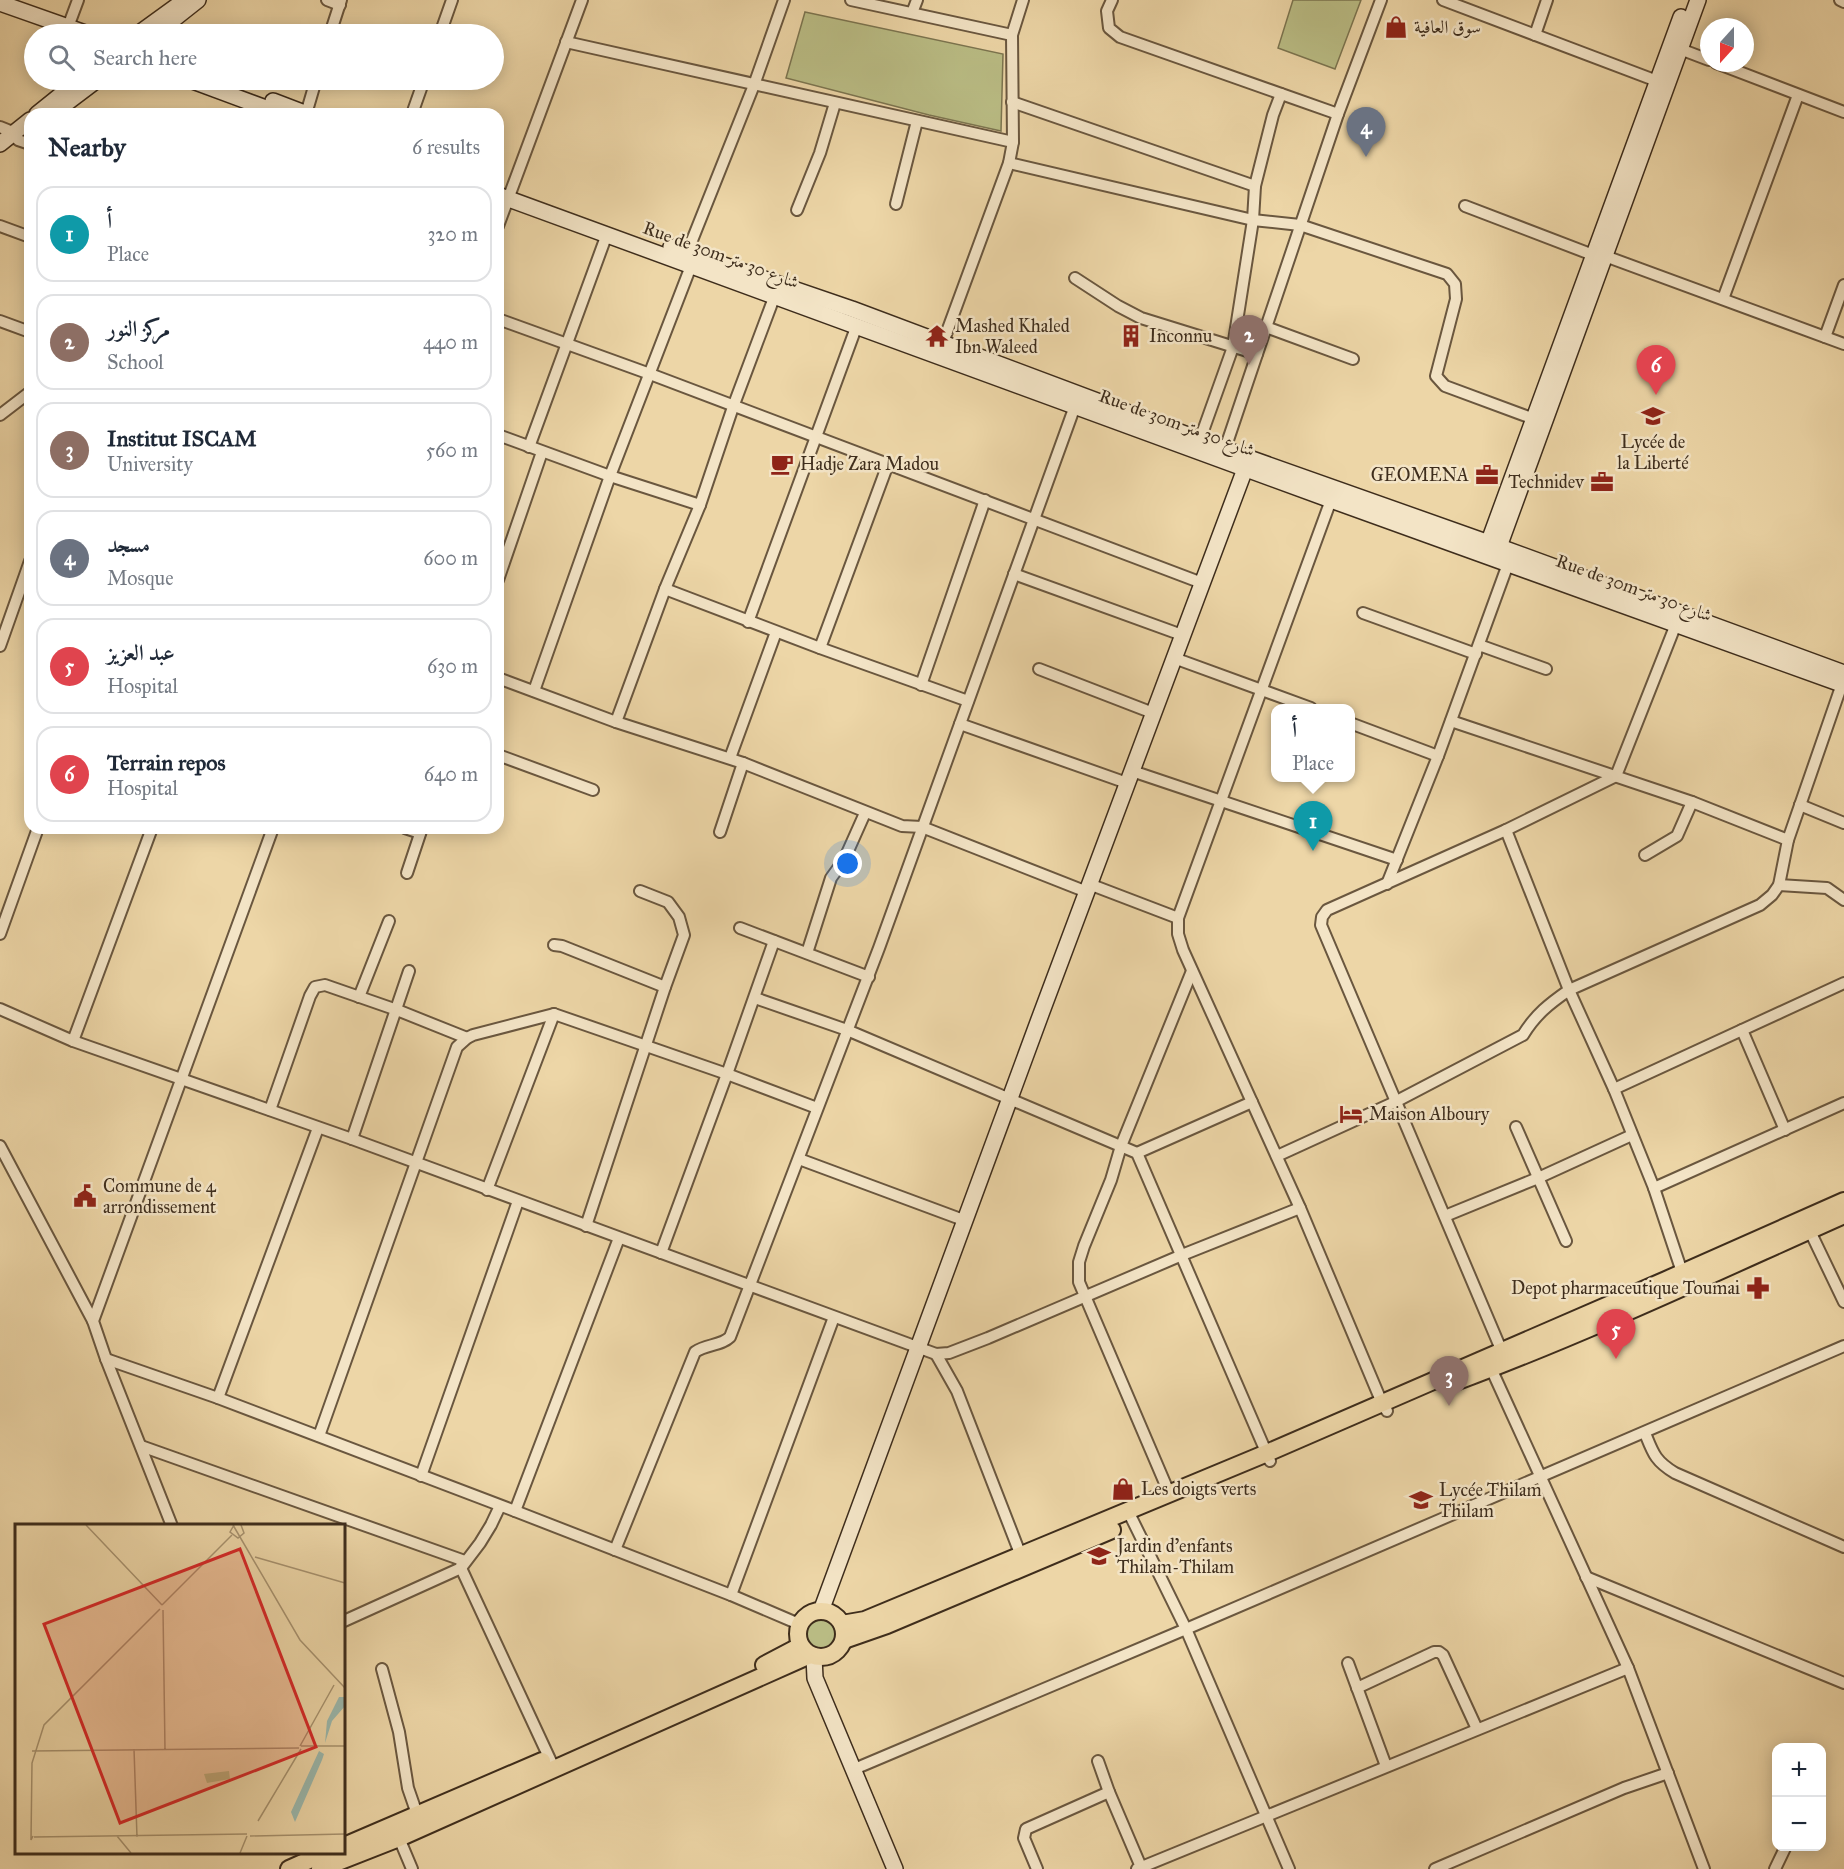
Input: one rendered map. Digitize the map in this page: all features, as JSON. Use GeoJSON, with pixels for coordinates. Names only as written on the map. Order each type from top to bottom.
{"type":"FeatureCollection","features":[{"type":"Feature","properties":{"kind":"main road"},"geometry":{"type":"LineString","coordinates":[[843,1632],[865,1620],[1023,1561],[1684,1279],[1806,1224],[1844,1201]]}},
{"type":"Feature","properties":{"kind":"main road"},"geometry":{"type":"LineString","coordinates":[[1806,1224],[1844,1215]]}},
{"type":"Feature","properties":{"kind":"main road"},"geometry":{"type":"LineString","coordinates":[[1130,1516],[1170,1495],[1268,1457]]}},
{"type":"Feature","properties":{"kind":"main road"},"geometry":{"type":"LineString","coordinates":[[820,1611],[833,1614],[843,1632],[841,1647],[836,1652],[822,1658],[808,1653],[797,1635],[799,1624],[808,1614],[820,1611]]}},
{"type":"Feature","properties":{"kind":"main road"},"geometry":{"type":"LineString","coordinates":[[345,1846],[417,1814],[552,1762],[808,1653]]}},
{"type":"Feature","properties":{"kind":"main road"},"geometry":{"type":"LineString","coordinates":[[345,1853],[399,1838],[552,1762]]}},
{"type":"Feature","properties":{"kind":"main road"},"geometry":{"type":"LineString","coordinates":[[289,1869],[342,1854]]}},
{"type":"Feature","properties":{"kind":"street"},"geometry":{"type":"LineString","coordinates":[[69,24],[78,0]]}},
{"type":"Feature","properties":{"kind":"street"},"geometry":{"type":"LineString","coordinates":[[152,24],[185,0]]}},
{"type":"Feature","properties":{"kind":"street"},"geometry":{"type":"LineString","coordinates":[[168,24],[198,0]]}},
{"type":"Feature","properties":{"kind":"street"},"geometry":{"type":"LineString","coordinates":[[327,0],[340,2],[333,24]]}},
{"type":"Feature","properties":{"kind":"street"},"geometry":{"type":"LineString","coordinates":[[444,24],[452,0]]}},
{"type":"Feature","properties":{"kind":"street"},"geometry":{"type":"LineString","coordinates":[[504,193],[582,0]]}},
{"type":"Feature","properties":{"kind":"street"},"geometry":{"type":"LineString","coordinates":[[534,691],[784,0]]}},
{"type":"Feature","properties":{"kind":"street"},"geometry":{"type":"LineString","coordinates":[[851,0],[1012,35]]}},
{"type":"Feature","properties":{"kind":"street"},"geometry":{"type":"LineString","coordinates":[[912,14],[917,0]]}},
{"type":"Feature","properties":{"kind":"street"},"geometry":{"type":"LineString","coordinates":[[941,349],[1009,163],[1013,142],[1012,35],[1023,0]]}},
{"type":"Feature","properties":{"kind":"street"},"geometry":{"type":"LineString","coordinates":[[1112,0],[1107,11],[1109,28],[1120,37],[1338,114]]}},
{"type":"Feature","properties":{"kind":"street"},"geometry":{"type":"LineString","coordinates":[[1225,449],[1338,114],[1381,0]]}},
{"type":"Feature","properties":{"kind":"street"},"geometry":{"type":"LineString","coordinates":[[1443,0],[1657,81]]}},
{"type":"Feature","properties":{"kind":"street"},"geometry":{"type":"LineString","coordinates":[[1535,35],[1548,0]]}},
{"type":"Feature","properties":{"kind":"street"},"geometry":{"type":"LineString","coordinates":[[1495,554],[1657,81],[1688,0]]}},
{"type":"Feature","properties":{"kind":"street"},"geometry":{"type":"LineString","coordinates":[[1388,884],[1478,649],[1495,554],[1534,419],[1698,0]]}},
{"type":"Feature","properties":{"kind":"street"},"geometry":{"type":"LineString","coordinates":[[0,1],[51,24]]}},
{"type":"Feature","properties":{"kind":"street"},"geometry":{"type":"LineString","coordinates":[[0,11],[43,24]]}},
{"type":"Feature","properties":{"kind":"street"},"geometry":{"type":"LineString","coordinates":[[566,42],[1013,142]]}},
{"type":"Feature","properties":{"kind":"street"},"geometry":{"type":"LineString","coordinates":[[1680,49],[1700,57]]}},
{"type":"Feature","properties":{"kind":"street"},"geometry":{"type":"LineString","coordinates":[[1739,72],[1844,112]]}},
{"type":"Feature","properties":{"kind":"street"},"geometry":{"type":"LineString","coordinates":[[45,108],[68,90]]}},
{"type":"Feature","properties":{"kind":"street"},"geometry":{"type":"LineString","coordinates":[[60,108],[84,90]]}},
{"type":"Feature","properties":{"kind":"street"},"geometry":{"type":"LineString","coordinates":[[217,90],[266,108]]}},
{"type":"Feature","properties":{"kind":"street"},"geometry":{"type":"LineString","coordinates":[[242,90],[290,108]]}},
{"type":"Feature","properties":{"kind":"street"},"geometry":{"type":"LineString","coordinates":[[308,108],[313,90]]}},
{"type":"Feature","properties":{"kind":"street"},"geometry":{"type":"LineString","coordinates":[[414,108],[420,90]]}},
{"type":"Feature","properties":{"kind":"street"},"geometry":{"type":"LineString","coordinates":[[1198,445],[1233,346],[1253,220],[1255,186],[1273,115],[1281,94]]}},
{"type":"Feature","properties":{"kind":"street"},"geometry":{"type":"LineString","coordinates":[[1723,299],[1798,95]]}},
{"type":"Feature","properties":{"kind":"street"},"geometry":{"type":"LineString","coordinates":[[1012,102],[1255,186]]}},
{"type":"Feature","properties":{"kind":"street"},"geometry":{"type":"LineString","coordinates":[[797,210],[820,153],[835,103]]}},
{"type":"Feature","properties":{"kind":"street"},"geometry":{"type":"LineString","coordinates":[[896,204],[917,121]]}},
{"type":"Feature","properties":{"kind":"street"},"geometry":{"type":"LineString","coordinates":[[0,127],[23,137]]}},
{"type":"Feature","properties":{"kind":"street"},"geometry":{"type":"LineString","coordinates":[[0,144],[23,137]]}},
{"type":"Feature","properties":{"kind":"street"},"geometry":{"type":"LineString","coordinates":[[0,154],[23,137]]}},
{"type":"Feature","properties":{"kind":"street"},"geometry":{"type":"LineString","coordinates":[[1009,163],[1253,220],[1300,225],[1447,274],[1455,284],[1456,298],[1436,376],[1445,386],[1534,419]]}},
{"type":"Feature","properties":{"kind":"street","name":"Rue de 30m شارع 30 متر"},"geometry":{"type":"LineString","coordinates":[[504,193],[607,234],[852,309],[1075,406],[1198,445],[1225,449],[1247,463],[1331,500],[1495,554],[1676,624],[1843,681]]}},
{"type":"Feature","properties":{"kind":"street","name":"Rue de 30m شارع 30 متر"},"geometry":{"type":"LineString","coordinates":[[504,193],[689,259],[857,326],[941,349],[1843,681]]}},
{"type":"Feature","properties":{"kind":"street"},"geometry":{"type":"LineString","coordinates":[[1465,207],[1844,344]]}},
{"type":"Feature","properties":{"kind":"street"},"geometry":{"type":"LineString","coordinates":[[0,226],[24,235]]}},
{"type":"Feature","properties":{"kind":"street"},"geometry":{"type":"LineString","coordinates":[[530,447],[607,234]]}},
{"type":"Feature","properties":{"kind":"street"},"geometry":{"type":"LineString","coordinates":[[1075,278],[1141,318],[1257,354]]}},
{"type":"Feature","properties":{"kind":"street"},"geometry":{"type":"LineString","coordinates":[[1825,337],[1844,285]]}},
{"type":"Feature","properties":{"kind":"street"},"geometry":{"type":"LineString","coordinates":[[616,722],[665,589],[700,505],[775,295]]}},
{"type":"Feature","properties":{"kind":"street"},"geometry":{"type":"LineString","coordinates":[[0,321],[24,330]]}},
{"type":"Feature","properties":{"kind":"street"},"geometry":{"type":"LineString","coordinates":[[504,322],[650,374],[1202,583]]}},
{"type":"Feature","properties":{"kind":"street"},"geometry":{"type":"LineString","coordinates":[[748,622],[857,326]]}},
{"type":"Feature","properties":{"kind":"street"},"geometry":{"type":"LineString","coordinates":[[1266,327],[1353,359]]}},
{"type":"Feature","properties":{"kind":"street"},"geometry":{"type":"LineString","coordinates":[[0,415],[24,397]]}},
{"type":"Feature","properties":{"kind":"street"},"geometry":{"type":"LineString","coordinates":[[615,1550],[695,1352],[699,1348],[724,1342],[730,1337],[751,1285],[868,977],[1075,406]]}},
{"type":"Feature","properties":{"kind":"street"},"geometry":{"type":"LineString","coordinates":[[504,437],[610,476],[700,505]]}},
{"type":"Feature","properties":{"kind":"street"},"geometry":{"type":"LineString","coordinates":[[504,563],[542,452]]}},
{"type":"Feature","properties":{"kind":"street"},"geometry":{"type":"LineString","coordinates":[[820,1611],[1247,463]]}},
{"type":"Feature","properties":{"kind":"street"},"geometry":{"type":"LineString","coordinates":[[820,648],[888,464]]}},
{"type":"Feature","properties":{"kind":"street"},"geometry":{"type":"LineString","coordinates":[[921,685],[985,500]]}},
{"type":"Feature","properties":{"kind":"street"},"geometry":{"type":"LineString","coordinates":[[1331,500],[1178,918],[1178,934],[1192,971],[1300,1208],[1384,1407]]}},
{"type":"Feature","properties":{"kind":"street"},"geometry":{"type":"LineString","coordinates":[[1014,574],[1182,635]]}},
{"type":"Feature","properties":{"kind":"street"},"geometry":{"type":"LineString","coordinates":[[1,639],[24,577]]}},
{"type":"Feature","properties":{"kind":"street"},"geometry":{"type":"LineString","coordinates":[[665,589],[748,622],[968,701]]}},
{"type":"Feature","properties":{"kind":"street"},"geometry":{"type":"LineString","coordinates":[[1363,613],[1546,669]]}},
{"type":"Feature","properties":{"kind":"street"},"geometry":{"type":"LineString","coordinates":[[1504,1356],[1321,925],[1322,916],[1327,910],[1506,830],[1616,776],[1676,624]]}},
{"type":"Feature","properties":{"kind":"street"},"geometry":{"type":"LineString","coordinates":[[730,759],[776,632]]}},
{"type":"Feature","properties":{"kind":"street"},"geometry":{"type":"LineString","coordinates":[[1174,658],[1300,704]]}},
{"type":"Feature","properties":{"kind":"street"},"geometry":{"type":"LineString","coordinates":[[1039,669],[1153,713]]}},
{"type":"Feature","properties":{"kind":"street"},"geometry":{"type":"LineString","coordinates":[[504,680],[616,722],[743,763],[865,813],[902,826],[922,827],[1088,888],[1178,918]]}},
{"type":"Feature","properties":{"kind":"street"},"geometry":{"type":"LineString","coordinates":[[1276,1156],[1395,1102],[1523,1035],[1532,1019],[1569,990],[1760,905],[1772,895],[1779,885],[1788,840],[1843,681]]}},
{"type":"Feature","properties":{"kind":"street"},"geometry":{"type":"LineString","coordinates":[[1451,721],[1692,802],[1788,840]]}},
{"type":"Feature","properties":{"kind":"street"},"geometry":{"type":"LineString","coordinates":[[960,724],[1129,777],[1221,802],[1397,860]]}},
{"type":"Feature","properties":{"kind":"street"},"geometry":{"type":"LineString","coordinates":[[1355,725],[1438,756]]}},
{"type":"Feature","properties":{"kind":"street"},"geometry":{"type":"LineString","coordinates":[[504,757],[593,790]]}},
{"type":"Feature","properties":{"kind":"street"},"geometry":{"type":"LineString","coordinates":[[720,832],[743,763]]}},
{"type":"Feature","properties":{"kind":"street"},"geometry":{"type":"LineString","coordinates":[[1645,855],[1677,836],[1692,802]]}},
{"type":"Feature","properties":{"kind":"street"},"geometry":{"type":"LineString","coordinates":[[1800,805],[1844,823]]}},
{"type":"Feature","properties":{"kind":"street"},"geometry":{"type":"LineString","coordinates":[[807,953],[831,878],[844,860],[865,813]]}},
{"type":"Feature","properties":{"kind":"street"},"geometry":{"type":"LineString","coordinates":[[1506,830],[1569,990],[1614,1089],[1654,1188],[1684,1279]]}},
{"type":"Feature","properties":{"kind":"street"},"geometry":{"type":"LineString","coordinates":[[0,934],[36,834]]}},
{"type":"Feature","properties":{"kind":"street"},"geometry":{"type":"LineString","coordinates":[[73,1041],[150,834]]}},
{"type":"Feature","properties":{"kind":"street"},"geometry":{"type":"LineString","coordinates":[[93,1321],[271,834]]}},
{"type":"Feature","properties":{"kind":"street"},"geometry":{"type":"LineString","coordinates":[[407,873],[420,834]]}},
{"type":"Feature","properties":{"kind":"street"},"geometry":{"type":"LineString","coordinates":[[1779,885],[1827,888],[1844,900]]}},
{"type":"Feature","properties":{"kind":"street"},"geometry":{"type":"LineString","coordinates":[[586,1226],[684,935],[679,917],[668,902],[640,891]]}},
{"type":"Feature","properties":{"kind":"street"},"geometry":{"type":"LineString","coordinates":[[359,997],[389,921]]}},
{"type":"Feature","properties":{"kind":"street"},"geometry":{"type":"LineString","coordinates":[[740,928],[868,977]]}},
{"type":"Feature","properties":{"kind":"street"},"geometry":{"type":"LineString","coordinates":[[660,1253],[774,941]]}},
{"type":"Feature","properties":{"kind":"street"},"geometry":{"type":"LineString","coordinates":[[554,945],[562,946],[665,987]]}},
{"type":"Feature","properties":{"kind":"street"},"geometry":{"type":"LineString","coordinates":[[351,1139],[410,971]]}},
{"type":"Feature","properties":{"kind":"street"},"geometry":{"type":"LineString","coordinates":[[1170,1495],[1079,1282],[1079,1262],[1111,1180],[1121,1146],[1192,971]]}},
{"type":"Feature","properties":{"kind":"street"},"geometry":{"type":"LineString","coordinates":[[1614,1089],[1844,983]]}},
{"type":"Feature","properties":{"kind":"street"},"geometry":{"type":"LineString","coordinates":[[270,1110],[315,987],[325,985],[466,1038]]}},
{"type":"Feature","properties":{"kind":"street"},"geometry":{"type":"LineString","coordinates":[[755,998],[847,1030],[1137,1154],[1268,1457]]}},
{"type":"Feature","properties":{"kind":"street"},"geometry":{"type":"LineString","coordinates":[[0,1009],[73,1041],[351,1139],[936,1354],[949,1353],[988,1338],[1182,1255],[1300,1208]]}},
{"type":"Feature","properties":{"kind":"street"},"geometry":{"type":"LineString","coordinates":[[319,1436],[457,1047],[466,1038],[554,1014],[817,1108]]}},
{"type":"Feature","properties":{"kind":"street"},"geometry":{"type":"LineString","coordinates":[[487,1190],[554,1014]]}},
{"type":"Feature","properties":{"kind":"street"},"geometry":{"type":"LineString","coordinates":[[1742,1030],[1785,1130]]}},
{"type":"Feature","properties":{"kind":"street"},"geometry":{"type":"LineString","coordinates":[[1137,1154],[1252,1102]]}},
{"type":"Feature","properties":{"kind":"street"},"geometry":{"type":"LineString","coordinates":[[1654,1188],[1844,1103]]}},
{"type":"Feature","properties":{"kind":"street"},"geometry":{"type":"LineString","coordinates":[[1516,1127],[1566,1241]]}},
{"type":"Feature","properties":{"kind":"street"},"geometry":{"type":"LineString","coordinates":[[218,1398],[318,1128]]}},
{"type":"Feature","properties":{"kind":"street"},"geometry":{"type":"LineString","coordinates":[[1445,1216],[1632,1136]]}},
{"type":"Feature","properties":{"kind":"street"},"geometry":{"type":"LineString","coordinates":[[0,1146],[93,1321],[171,1524]]}},
{"type":"Feature","properties":{"kind":"street"},"geometry":{"type":"LineString","coordinates":[[799,1159],[966,1221]]}},
{"type":"Feature","properties":{"kind":"street"},"geometry":{"type":"LineString","coordinates":[[421,1476],[518,1201]]}},
{"type":"Feature","properties":{"kind":"street"},"geometry":{"type":"LineString","coordinates":[[1806,1224],[1844,1302]]}},
{"type":"Feature","properties":{"kind":"street"},"geometry":{"type":"LineString","coordinates":[[515,1511],[618,1238]]}},
{"type":"Feature","properties":{"kind":"street"},"geometry":{"type":"LineString","coordinates":[[731,1595],[834,1317]]}},
{"type":"Feature","properties":{"kind":"street"},"geometry":{"type":"LineString","coordinates":[[852,1770],[1844,1346]]}},
{"type":"Feature","properties":{"kind":"street"},"geometry":{"type":"LineString","coordinates":[[936,1354],[957,1391],[1023,1561]]}},
{"type":"Feature","properties":{"kind":"street"},"geometry":{"type":"LineString","coordinates":[[106,1359],[319,1436],[731,1595],[799,1624]]}},
{"type":"Feature","properties":{"kind":"street"},"geometry":{"type":"LineString","coordinates":[[1488,1363],[1628,1668],[1702,1868]]}},
{"type":"Feature","properties":{"kind":"street"},"geometry":{"type":"LineString","coordinates":[[1644,1433],[1654,1455],[1662,1465],[1675,1473],[1844,1547]]}},
{"type":"Feature","properties":{"kind":"street"},"geometry":{"type":"LineString","coordinates":[[141,1446],[462,1560],[461,1568],[552,1762]]}},
{"type":"Feature","properties":{"kind":"street"},"geometry":{"type":"LineString","coordinates":[[345,1621],[461,1568],[486,1534],[500,1506]]}},
{"type":"Feature","properties":{"kind":"street"},"geometry":{"type":"LineString","coordinates":[[1130,1516],[1186,1629],[1289,1869]]}},
{"type":"Feature","properties":{"kind":"street"},"geometry":{"type":"LineString","coordinates":[[1586,1577],[1844,1683]]}},
{"type":"Feature","properties":{"kind":"street"},"geometry":{"type":"LineString","coordinates":[[1357,1688],[1438,1652],[1443,1655],[1477,1729]]}},
{"type":"Feature","properties":{"kind":"street"},"geometry":{"type":"LineString","coordinates":[[808,1653],[815,1678],[852,1770],[895,1869]]}},
{"type":"Feature","properties":{"kind":"street"},"geometry":{"type":"LineString","coordinates":[[1348,1664],[1386,1766]]}},
{"type":"Feature","properties":{"kind":"street"},"geometry":{"type":"LineString","coordinates":[[1098,1761],[1139,1868],[1628,1668]]}},
{"type":"Feature","properties":{"kind":"street"},"geometry":{"type":"LineString","coordinates":[[382,1669],[399,1732],[408,1788],[417,1814]]}},
{"type":"Feature","properties":{"kind":"street"},"geometry":{"type":"LineString","coordinates":[[1435,1869],[1624,1788],[1668,1773]]}},
{"type":"Feature","properties":{"kind":"street"},"geometry":{"type":"LineString","coordinates":[[1036,1869],[1024,1838],[1026,1829],[1108,1792]]}},
{"type":"Feature","properties":{"kind":"street"},"geometry":{"type":"LineString","coordinates":[[399,1838],[412,1869]]}},
{"type":"Feature","properties":{"kind":"street"},"geometry":{"type":"LineString","coordinates":[[1775,1869],[1784,1851]]}},
{"type":"Feature","properties":{"kind":"green space"},"geometry":{"type":"Polygon","coordinates":[[[1293,0],[1361,0],[1335,69],[1278,48],[1293,0]]]}},
{"type":"Feature","properties":{"kind":"green space"},"geometry":{"type":"Polygon","coordinates":[[[805,12],[1003,54],[1001,131],[786,78],[805,12]]]}},
{"type":"Feature","properties":{"kind":"green space"},"geometry":{"type":"Polygon","coordinates":[[[821,1617],[832,1622],[837,1633],[832,1644],[821,1649],[810,1644],[805,1633],[810,1622],[821,1617]]]}},
{"type":"Feature","properties":{"kind":"place","name":"سوق العافية"},"geometry":{"type":"Point","coordinates":[1396,27]}},
{"type":"Feature","properties":{"kind":"place","name":"مسجد"},"geometry":{"type":"Point","coordinates":[1366,157]}},
{"type":"Feature","properties":{"kind":"place","name":"Mashed Khaled Ibn Waleed"},"geometry":{"type":"Point","coordinates":[937,336]}},
{"type":"Feature","properties":{"kind":"place","name":"Inconnu"},"geometry":{"type":"Point","coordinates":[1131,336]}},
{"type":"Feature","properties":{"kind":"place","name":"مركز النور"},"geometry":{"type":"Point","coordinates":[1249,365]}},
{"type":"Feature","properties":{"kind":"place","name":"Terrain repos"},"geometry":{"type":"Point","coordinates":[1656,395]}},
{"type":"Feature","properties":{"kind":"place","name":"Lycée de la Liberté"},"geometry":{"type":"Point","coordinates":[1653,416]}},
{"type":"Feature","properties":{"kind":"place","name":"Hadje Zara Madou"},"geometry":{"type":"Point","coordinates":[782,464]}},
{"type":"Feature","properties":{"kind":"place","name":"GEOMENA"},"geometry":{"type":"Point","coordinates":[1487,475]}},
{"type":"Feature","properties":{"kind":"place","name":"Technidev"},"geometry":{"type":"Point","coordinates":[1602,482]}},
{"type":"Feature","properties":{"kind":"place","name":"أ"},"geometry":{"type":"Point","coordinates":[1313,851]}},
{"type":"Feature","properties":{"kind":"place","name":"Maison Alboury"},"geometry":{"type":"Point","coordinates":[1351,1114]}},
{"type":"Feature","properties":{"kind":"place","name":"Commune de 4 arrondissement"},"geometry":{"type":"Point","coordinates":[85,1196]}},
{"type":"Feature","properties":{"kind":"place","name":"Depot pharmaceutique Toumai"},"geometry":{"type":"Point","coordinates":[1758,1288]}},
{"type":"Feature","properties":{"kind":"place","name":"عبد العزيز"},"geometry":{"type":"Point","coordinates":[1616,1359]}},
{"type":"Feature","properties":{"kind":"place","name":"Institut ISCAM"},"geometry":{"type":"Point","coordinates":[1449,1406]}},
{"type":"Feature","properties":{"kind":"place","name":"Les doigts verts"},"geometry":{"type":"Point","coordinates":[1123,1489]}},
{"type":"Feature","properties":{"kind":"place","name":"Lycée Thilam Thilam"},"geometry":{"type":"Point","coordinates":[1421,1500]}},
{"type":"Feature","properties":{"kind":"place","name":"Jardin d'enfants Thilam-Thilam"},"geometry":{"type":"Point","coordinates":[1099,1556]}}]}
